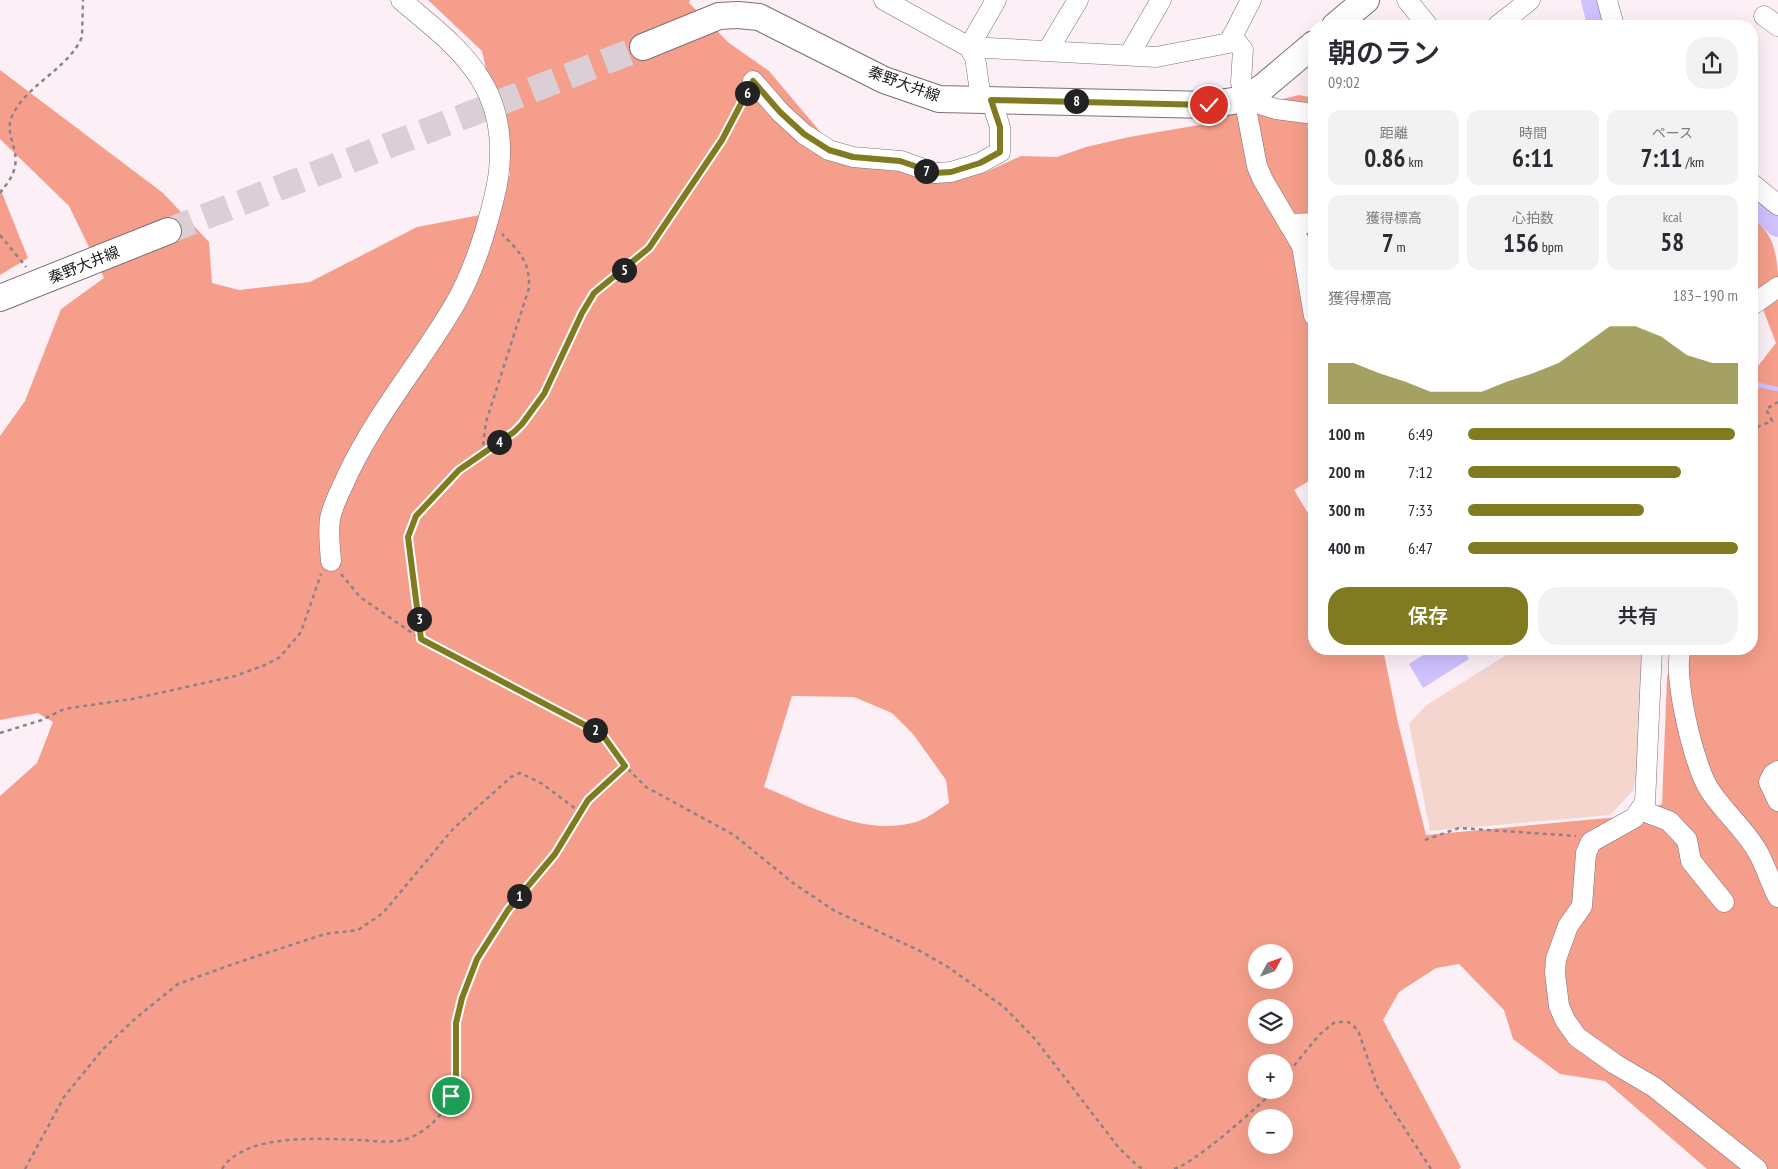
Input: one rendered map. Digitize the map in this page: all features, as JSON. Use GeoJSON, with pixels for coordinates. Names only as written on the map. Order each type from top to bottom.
{"type":"FeatureCollection","features":[{"type":"Feature","properties":{"kind":"main road"},"geometry":{"type":"LineString","coordinates":[[1342,20],[1366,0]]}},
{"type":"Feature","properties":{"kind":"main road","name":"秦野大井線"},"geometry":{"type":"LineString","coordinates":[[642,47],[719,16],[738,14],[759,8],[884,80],[938,99],[1209,105],[1244,99],[1263,87],[1308,49]]}},
{"type":"Feature","properties":{"kind":"main road","name":"秦野大井線"},"geometry":{"type":"LineString","coordinates":[[0,298],[168,231]]}},
{"type":"Feature","properties":{"kind":"street"},"geometry":{"type":"LineString","coordinates":[[331,561],[330,520],[340,493],[364,441],[454,305],[471,273],[488,226],[499,180],[500,148],[498,125],[491,100],[481,79],[451,44],[402,0]]}},
{"type":"Feature","properties":{"kind":"street"},"geometry":{"type":"LineString","coordinates":[[753,81],[790,122],[804,134],[829,150],[853,157],[900,161],[935,173],[963,170],[1000,152],[1000,127],[986,99],[975,57],[969,47],[906,5],[884,0]]}},
{"type":"Feature","properties":{"kind":"street"},"geometry":{"type":"LineString","coordinates":[[969,47],[996,0]]}},
{"type":"Feature","properties":{"kind":"street"},"geometry":{"type":"LineString","coordinates":[[1048,50],[1078,0]]}},
{"type":"Feature","properties":{"kind":"street"},"geometry":{"type":"LineString","coordinates":[[1129,55],[1161,0]]}},
{"type":"Feature","properties":{"kind":"street"},"geometry":{"type":"LineString","coordinates":[[969,47],[1156,57],[1229,43],[1251,0]]}},
{"type":"Feature","properties":{"kind":"street"},"geometry":{"type":"LineString","coordinates":[[1407,0],[1423,20]]}},
{"type":"Feature","properties":{"kind":"street"},"geometry":{"type":"LineString","coordinates":[[1505,20],[1530,0]]}},
{"type":"Feature","properties":{"kind":"street"},"geometry":{"type":"LineString","coordinates":[[1607,0],[1612,20]]}},
{"type":"Feature","properties":{"kind":"street"},"geometry":{"type":"LineString","coordinates":[[1232,36],[1244,50],[1241,82],[1257,166],[1302,246],[1308,281]]}},
{"type":"Feature","properties":{"kind":"street"},"geometry":{"type":"LineString","coordinates":[[1244,99],[1276,110],[1308,113]]}},
{"type":"Feature","properties":{"kind":"street"},"geometry":{"type":"LineString","coordinates":[[1758,189],[1778,205]]}},
{"type":"Feature","properties":{"kind":"street"},"geometry":{"type":"LineString","coordinates":[[1288,224],[1308,223]]}},
{"type":"Feature","properties":{"kind":"street"},"geometry":{"type":"LineString","coordinates":[[1758,301],[1778,287]]}},
{"type":"Feature","properties":{"kind":"street"},"geometry":{"type":"LineString","coordinates":[[1652,655],[1645,803],[1634,818],[1592,842],[1586,853],[1582,906],[1568,926],[1556,959],[1555,973],[1559,1006],[1565,1020],[1577,1037],[1615,1064],[1654,1088],[1758,1169]]}},
{"type":"Feature","properties":{"kind":"street"},"geometry":{"type":"LineString","coordinates":[[1679,655],[1677,663],[1679,680],[1698,769],[1708,788],[1756,849],[1778,897]]}},
{"type":"Feature","properties":{"kind":"street"},"geometry":{"type":"LineString","coordinates":[[1778,771],[1773,774],[1769,782],[1778,801]]}},
{"type":"Feature","properties":{"kind":"street"},"geometry":{"type":"LineString","coordinates":[[1640,810],[1669,821],[1687,840],[1691,861],[1724,902]]}},
{"type":"Feature","properties":{"kind":"path"},"geometry":{"type":"LineString","coordinates":[[0,193],[12,176],[15,166],[16,156],[9,129],[10,122],[23,98],[61,64],[80,42],[82,37],[83,0]]}},
{"type":"Feature","properties":{"kind":"path"},"geometry":{"type":"LineString","coordinates":[[421,639],[409,549],[411,525],[443,486],[459,470],[514,432],[533,409],[551,381],[582,313],[594,293],[649,248],[722,140],[753,81]]}},
{"type":"Feature","properties":{"kind":"path"},"geometry":{"type":"LineString","coordinates":[[482,453],[486,422],[530,288],[530,273],[526,262],[500,233],[488,226]]}},
{"type":"Feature","properties":{"kind":"path"},"geometry":{"type":"LineString","coordinates":[[0,235],[37,283]]}},
{"type":"Feature","properties":{"kind":"path"},"geometry":{"type":"LineString","coordinates":[[1758,427],[1772,421],[1766,409],[1778,402]]}},
{"type":"Feature","properties":{"kind":"path"},"geometry":{"type":"LineString","coordinates":[[0,733],[42,720],[64,709],[132,699],[235,676],[273,661],[286,651],[301,632],[323,571],[331,561],[360,597],[421,639],[602,734],[625,766],[646,787],[734,835],[793,883],[835,911],[920,951],[948,967],[1004,1007],[1035,1039],[1119,1148],[1139,1167],[1146,1169]]}},
{"type":"Feature","properties":{"kind":"path"},"geometry":{"type":"LineString","coordinates":[[222,1169],[226,1163],[243,1151],[264,1143],[326,1139],[402,1140],[417,1135],[440,1116],[451,1096],[456,1080],[456,1023],[462,998],[477,959],[508,910],[555,854],[588,800],[625,766]]}},
{"type":"Feature","properties":{"kind":"path"},"geometry":{"type":"LineString","coordinates":[[25,1169],[64,1097],[103,1049],[137,1017],[178,984],[325,934],[358,930],[383,912],[453,829],[511,777],[520,773],[541,784],[580,812]]}},
{"type":"Feature","properties":{"kind":"path"},"geometry":{"type":"LineString","coordinates":[[1425,840],[1459,828],[1572,834],[1592,842]]}},
{"type":"Feature","properties":{"kind":"path"},"geometry":{"type":"LineString","coordinates":[[1293,1067],[1319,1035],[1335,1022],[1348,1022],[1358,1030],[1377,1086],[1431,1169]]}},
{"type":"Feature","properties":{"kind":"path"},"geometry":{"type":"LineString","coordinates":[[1174,1169],[1180,1168],[1200,1154],[1264,1099]]}},
{"type":"Feature","properties":{"kind":"shaded area"},"geometry":{"type":"Polygon","coordinates":[[[428,0],[690,0],[689,3],[729,43],[769,71],[828,141],[937,182],[986,172],[1021,156],[1057,157],[1086,147],[1129,137],[1205,124],[1227,113],[1299,95],[1308,97],[1308,482],[1294,490],[1308,513],[1308,655],[1384,655],[1398,723],[1426,835],[1630,816],[1662,804],[1667,677],[1676,655],[1758,655],[1758,366],[1776,343],[1758,296],[1758,222],[1768,234],[1774,247],[1778,272],[1778,1169],[1707,1169],[1605,1081],[1560,1074],[1513,1039],[1504,1010],[1459,964],[1436,968],[1399,992],[1383,1020],[1461,1167],[1459,1169],[0,1169],[0,796],[37,763],[53,722],[38,713],[0,720],[0,436],[25,401],[61,309],[104,278],[69,206],[0,139],[0,70],[163,193],[209,242],[212,283],[239,290],[310,282],[417,227],[480,215],[510,175],[482,51],[428,0]],[[792,696],[764,787],[838,817],[857,823],[877,826],[896,826],[920,821],[949,803],[946,780],[913,734],[892,713],[854,697],[792,696]]]}},
{"type":"Feature","properties":{"kind":"shaded area"},"geometry":{"type":"Polygon","coordinates":[[[0,188],[28,258],[0,275],[0,188]]]}},
{"type":"Feature","properties":{"kind":"shaded area"},"geometry":{"type":"Polygon","coordinates":[[[1423,655],[1467,655],[1469,659],[1423,688],[1409,664],[1423,655]]]}},
{"type":"Feature","properties":{"kind":"shaded area"},"geometry":{"type":"Polygon","coordinates":[[[1506,655],[1642,655],[1637,773],[1633,791],[1610,815],[1430,831],[1409,724],[1425,706],[1506,655]]]}},
{"type":"Feature","properties":{"kind":"waterway"},"geometry":{"type":"LineString","coordinates":[[1594,0],[1599,20]]}},
{"type":"Feature","properties":{"kind":"waterway"},"geometry":{"type":"LineString","coordinates":[[1758,205],[1778,224]]}},
{"type":"Feature","properties":{"kind":"waterway"},"geometry":{"type":"LineString","coordinates":[[1758,385],[1778,389]]}},
{"type":"Feature","properties":{"kind":"tunnel"},"geometry":{"type":"LineString","coordinates":[[168,231],[643,47]]}},
{"type":"Feature","properties":{"kind":"route"},"geometry":{"type":"LineString","coordinates":[[451,1096],[456,1080],[456,1023],[462,998],[477,959],[508,910],[526,886],[555,854],[572,823],[588,800],[625,766],[602,734],[421,639],[408,537],[416,516],[459,470],[514,432],[522,424],[544,394],[582,313],[594,293],[610,279],[639,259],[649,248],[722,140],[753,81],[757,83],[768,99],[790,122],[804,134],[829,150],[853,157],[900,161],[935,173],[963,170],[1000,152],[1000,127],[991,100],[1209,105]]}}]}
